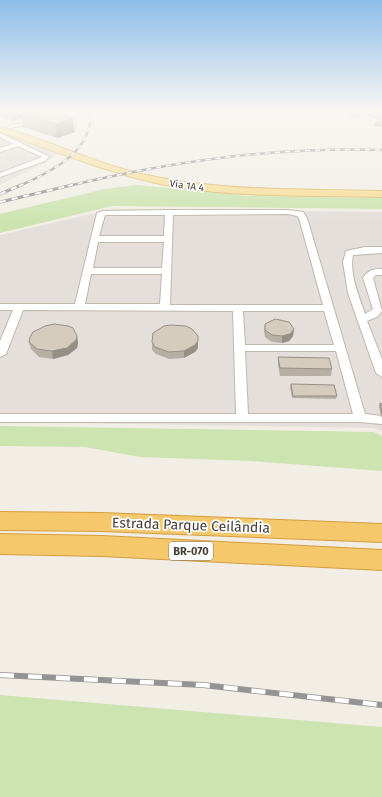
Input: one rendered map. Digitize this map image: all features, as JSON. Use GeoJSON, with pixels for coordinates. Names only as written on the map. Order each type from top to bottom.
{"type":"FeatureCollection","features":[{"type":"Feature","properties":{"kind":"highway","name":"Estrada Parque Ceilândia"},"geometry":{"type":"LineString","coordinates":[[0,521],[101,522],[380,533]]}},
{"type":"Feature","properties":{"kind":"highway","name":"Estrada Parque Ceilândia"},"geometry":{"type":"LineString","coordinates":[[0,544],[102,546],[382,560]]}},
{"type":"Feature","properties":{"kind":"main road","name":"Via 1A 4"},"geometry":{"type":"LineString","coordinates":[[60,147],[134,175],[195,187],[332,190],[382,186]]}},
{"type":"Feature","properties":{"kind":"main road","name":"Via 1A 4"},"geometry":{"type":"LineString","coordinates":[[332,190],[382,194]]}},
{"type":"Feature","properties":{"kind":"lane"},"geometry":{"type":"LineString","coordinates":[[0,175],[46,158],[45,156],[25,147]]}},
{"type":"Feature","properties":{"kind":"lane"},"geometry":{"type":"LineString","coordinates":[[165,308],[169,212]]}},
{"type":"Feature","properties":{"kind":"lane"},"geometry":{"type":"LineString","coordinates":[[79,308],[100,215],[103,213],[288,212],[302,215],[360,418]]}},
{"type":"Feature","properties":{"kind":"lane"},"geometry":{"type":"LineString","coordinates":[[95,239],[168,239]]}},
{"type":"Feature","properties":{"kind":"lane"},"geometry":{"type":"LineString","coordinates":[[382,250],[355,251],[347,256],[346,262],[353,293],[382,373]]}},
{"type":"Feature","properties":{"kind":"lane"},"geometry":{"type":"LineString","coordinates":[[87,270],[166,271]]}},
{"type":"Feature","properties":{"kind":"lane"},"geometry":{"type":"LineString","coordinates":[[362,319],[373,315],[378,310],[368,278],[370,274],[374,272],[382,272]]}},
{"type":"Feature","properties":{"kind":"lane"},"geometry":{"type":"LineString","coordinates":[[0,307],[238,309],[329,308]]}},
{"type":"Feature","properties":{"kind":"lane"},"geometry":{"type":"LineString","coordinates":[[0,354],[19,308]]}},
{"type":"Feature","properties":{"kind":"lane"},"geometry":{"type":"LineString","coordinates":[[238,309],[242,418]]}},
{"type":"Feature","properties":{"kind":"lane"},"geometry":{"type":"LineString","coordinates":[[240,348],[341,348]]}},
{"type":"Feature","properties":{"kind":"lane"},"geometry":{"type":"LineString","coordinates":[[0,418],[360,418],[382,420]]}},
{"type":"Feature","properties":{"kind":"shaded area"},"geometry":{"type":"Polygon","coordinates":[[[0,147],[46,147],[60,152],[43,164],[0,185],[0,147]]]}},
{"type":"Feature","properties":{"kind":"shaded area"},"geometry":{"type":"Polygon","coordinates":[[[113,209],[382,212],[382,431],[374,428],[0,422],[0,235],[113,209]]]}},
{"type":"Feature","properties":{"kind":"green space"},"geometry":{"type":"Polygon","coordinates":[[[137,185],[248,196],[382,198],[382,209],[112,206],[0,233],[0,214],[105,189],[137,185]]]}},
{"type":"Feature","properties":{"kind":"green space"},"geometry":{"type":"Polygon","coordinates":[[[0,426],[374,432],[382,436],[382,471],[251,461],[140,457],[85,447],[0,446],[0,426]]]}},
{"type":"Feature","properties":{"kind":"green space"},"geometry":{"type":"Polygon","coordinates":[[[0,695],[382,727],[382,797],[0,797],[0,695]]]}},
{"type":"Feature","properties":{"kind":"building"},"geometry":{"type":"Polygon","coordinates":[[[275,319],[289,322],[294,329],[290,334],[282,336],[272,335],[265,330],[265,324],[275,319]]]}},
{"type":"Feature","properties":{"kind":"building"},"geometry":{"type":"Polygon","coordinates":[[[54,324],[73,328],[77,336],[76,340],[67,348],[52,351],[37,349],[29,342],[33,332],[45,326],[54,324]]]}},
{"type":"Feature","properties":{"kind":"building"},"geometry":{"type":"Polygon","coordinates":[[[164,326],[186,326],[192,329],[198,336],[198,341],[195,345],[184,351],[169,352],[155,347],[152,342],[153,333],[164,326]]]}},
{"type":"Feature","properties":{"kind":"building"},"geometry":{"type":"Polygon","coordinates":[[[278,357],[329,358],[332,369],[280,368],[278,357]]]}},
{"type":"Feature","properties":{"kind":"building"},"geometry":{"type":"Polygon","coordinates":[[[291,384],[334,385],[337,396],[293,396],[291,384]]]}},
{"type":"Feature","properties":{"kind":"railway"},"geometry":{"type":"LineString","coordinates":[[19,186],[57,167],[79,147]]}},
{"type":"Feature","properties":{"kind":"railway"},"geometry":{"type":"LineString","coordinates":[[68,186],[146,169],[263,153],[382,150]]}},
{"type":"Feature","properties":{"kind":"railway"},"geometry":{"type":"LineString","coordinates":[[0,194],[21,185]]}},
{"type":"Feature","properties":{"kind":"railway"},"geometry":{"type":"LineString","coordinates":[[0,202],[72,185]]}},
{"type":"Feature","properties":{"kind":"railway"},"geometry":{"type":"LineString","coordinates":[[0,675],[203,685],[382,705]]}}]}
